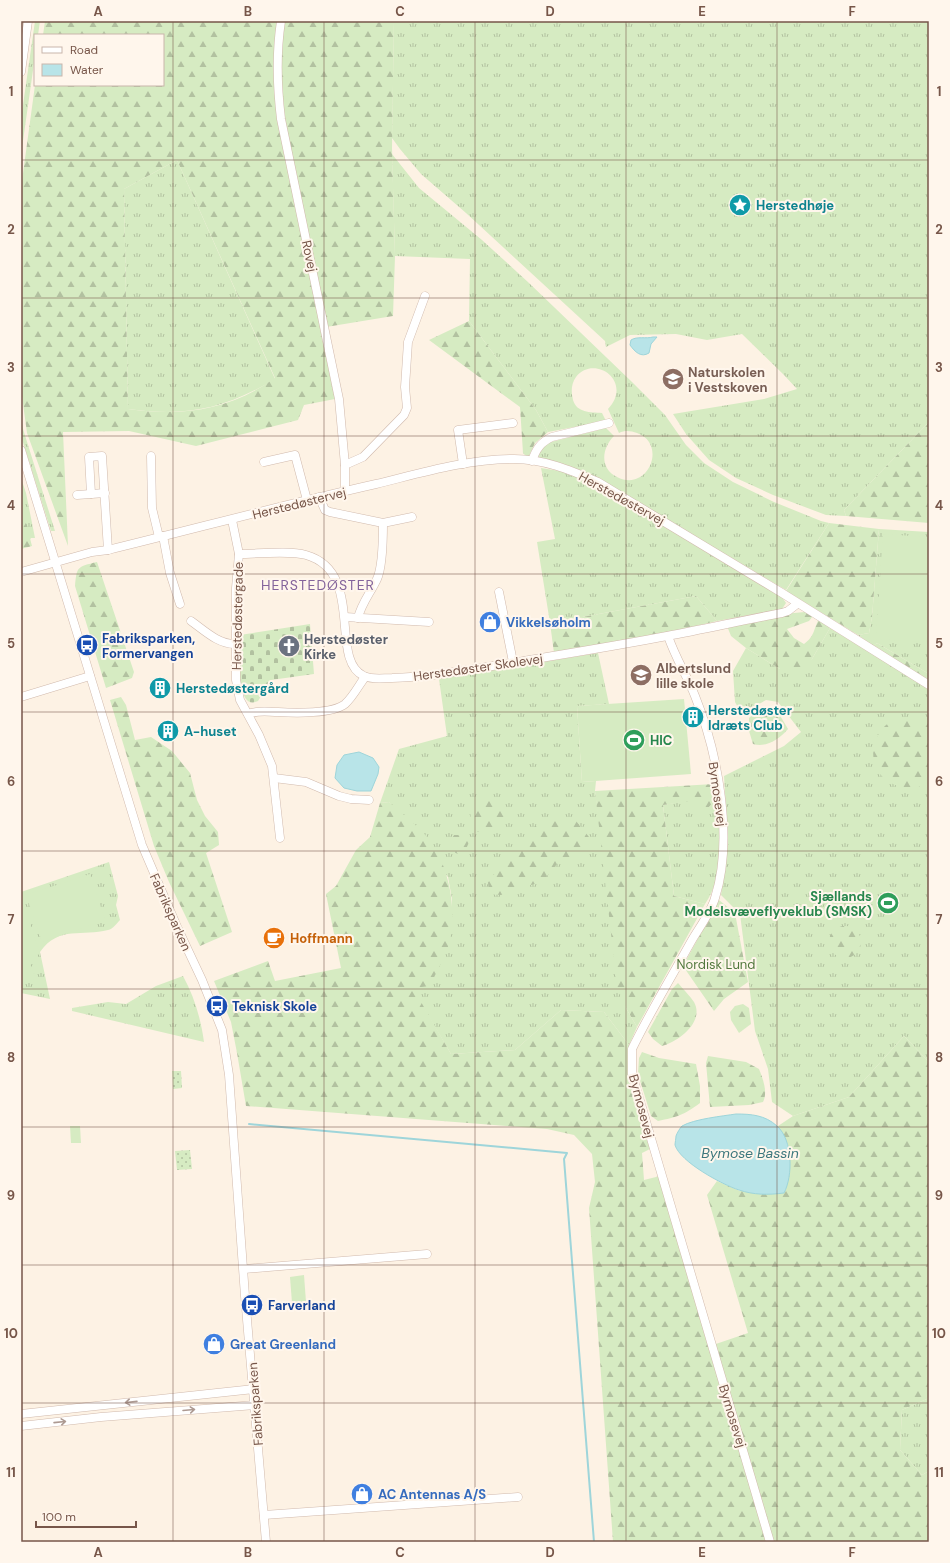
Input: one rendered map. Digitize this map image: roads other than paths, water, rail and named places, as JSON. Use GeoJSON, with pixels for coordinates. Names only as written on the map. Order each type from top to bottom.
{"type":"FeatureCollection","features":[{"type":"Feature","properties":{"kind":"street"},"geometry":{"type":"LineString","coordinates":[[21,72],[28,21]]}},
{"type":"Feature","properties":{"kind":"street","name":"Rovej"},"geometry":{"type":"LineString","coordinates":[[281,21],[277,69],[281,119],[339,400],[345,465],[345,491]]}},
{"type":"Feature","properties":{"kind":"street"},"geometry":{"type":"LineString","coordinates":[[345,465],[363,457],[404,415],[407,408],[405,387],[408,342],[425,296]]}},
{"type":"Feature","properties":{"kind":"street"},"geometry":{"type":"LineString","coordinates":[[463,464],[458,430],[513,423]]}},
{"type":"Feature","properties":{"kind":"street"},"geometry":{"type":"LineString","coordinates":[[532,460],[535,451],[544,441],[552,437],[609,423]]}},
{"type":"Feature","properties":{"kind":"street","name":"Fabriksparken"},"geometry":{"type":"LineString","coordinates":[[21,450],[142,846],[202,980],[222,1030],[229,1075],[266,1542]]}},
{"type":"Feature","properties":{"kind":"street"},"geometry":{"type":"LineString","coordinates":[[264,462],[295,455],[307,500]]}},
{"type":"Feature","properties":{"kind":"street"},"geometry":{"type":"LineString","coordinates":[[91,494],[89,457],[102,456],[108,550]]}},
{"type":"Feature","properties":{"kind":"street"},"geometry":{"type":"LineString","coordinates":[[152,456],[152,508],[180,604]]}},
{"type":"Feature","properties":{"kind":"street","name":"Herstedøstervej"},"geometry":{"type":"LineString","coordinates":[[21,572],[92,552],[108,550],[319,497],[463,464],[488,460],[532,460],[568,469],[598,482],[775,589],[929,685]]}},
{"type":"Feature","properties":{"kind":"street"},"geometry":{"type":"LineString","coordinates":[[77,495],[105,493]]}},
{"type":"Feature","properties":{"kind":"street"},"geometry":{"type":"LineString","coordinates":[[319,497],[325,510],[383,523],[412,517]]}},
{"type":"Feature","properties":{"kind":"street","name":"Herstedøstergade"},"geometry":{"type":"LineString","coordinates":[[232,520],[239,554],[236,588],[236,680],[240,700],[272,766],[280,838]]}},
{"type":"Feature","properties":{"kind":"street"},"geometry":{"type":"LineString","coordinates":[[358,618],[359,611],[377,578],[383,538],[383,523]]}},
{"type":"Feature","properties":{"kind":"street"},"geometry":{"type":"LineString","coordinates":[[239,554],[296,553],[315,558],[330,571],[336,579],[339,588],[345,617],[351,662],[354,668],[365,677],[345,704],[331,710],[287,713],[254,712],[248,714]]}},
{"type":"Feature","properties":{"kind":"street"},"geometry":{"type":"LineString","coordinates":[[499,592],[513,662]]}},
{"type":"Feature","properties":{"kind":"street","name":"Herstedøster Skolevej"},"geometry":{"type":"LineString","coordinates":[[365,677],[419,677],[447,674],[668,636],[782,613],[788,611],[797,604]]}},
{"type":"Feature","properties":{"kind":"street"},"geometry":{"type":"LineString","coordinates":[[345,617],[429,622]]}},
{"type":"Feature","properties":{"kind":"street"},"geometry":{"type":"LineString","coordinates":[[191,621],[220,641],[227,644],[235,644]]}},
{"type":"Feature","properties":{"kind":"street","name":"Bymosevej"},"geometry":{"type":"LineString","coordinates":[[668,636],[695,696],[718,775],[723,821],[722,866],[715,899],[632,1049],[632,1074],[770,1542]]}},
{"type":"Feature","properties":{"kind":"street"},"geometry":{"type":"LineString","coordinates":[[21,697],[90,676]]}},
{"type":"Feature","properties":{"kind":"street"},"geometry":{"type":"LineString","coordinates":[[274,778],[306,782],[340,796],[351,799],[369,800]]}},
{"type":"Feature","properties":{"kind":"street"},"geometry":{"type":"LineString","coordinates":[[244,1269],[427,1254]]}},
{"type":"Feature","properties":{"kind":"street"},"geometry":{"type":"LineString","coordinates":[[21,1414],[254,1389]]}},
{"type":"Feature","properties":{"kind":"street"},"geometry":{"type":"LineString","coordinates":[[146,1400],[147,1414]]}},
{"type":"Feature","properties":{"kind":"street"},"geometry":{"type":"LineString","coordinates":[[21,1426],[255,1405]]}},
{"type":"Feature","properties":{"kind":"street"},"geometry":{"type":"LineString","coordinates":[[37,1412],[38,1424]]}},
{"type":"Feature","properties":{"kind":"street"},"geometry":{"type":"LineString","coordinates":[[264,1515],[518,1497]]}},
{"type":"Feature","properties":{"kind":"water"},"geometry":{"type":"Polygon","coordinates":[[[657,337],[651,344],[649,353],[643,355],[638,354],[630,345],[631,340],[633,339],[657,337]]]}},
{"type":"Feature","properties":{"kind":"water"},"geometry":{"type":"Polygon","coordinates":[[[359,752],[373,758],[379,767],[378,774],[371,791],[357,791],[344,788],[335,778],[337,765],[344,755],[359,752]]]}},
{"type":"Feature","properties":{"kind":"water","name":"Bymose Bassin"},"geometry":{"type":"Polygon","coordinates":[[[736,1114],[763,1117],[772,1122],[782,1132],[789,1149],[790,1158],[789,1177],[784,1193],[756,1194],[732,1187],[703,1172],[679,1152],[675,1145],[676,1136],[682,1126],[701,1120],[736,1114]]]}},
{"type":"Feature","properties":{"kind":"waterway"},"geometry":{"type":"LineString","coordinates":[[249,1124],[567,1153],[564,1159],[594,1542]]}},
{"type":"Feature","properties":{"kind":"place","name":"Herstedhøje"},"geometry":{"type":"Point","coordinates":[740,205]}},
{"type":"Feature","properties":{"kind":"place","name":"Naturskolen i Vestskoven"},"geometry":{"type":"Point","coordinates":[673,379]}},
{"type":"Feature","properties":{"kind":"place","name":"Vikkelsøholm"},"geometry":{"type":"Point","coordinates":[490,622]}},
{"type":"Feature","properties":{"kind":"place","name":"Fabriksparken, Formervangen"},"geometry":{"type":"Point","coordinates":[87,645]}},
{"type":"Feature","properties":{"kind":"place","name":"Herstedøster Kirke"},"geometry":{"type":"Point","coordinates":[289,646]}},
{"type":"Feature","properties":{"kind":"place","name":"Albertslund lille skole"},"geometry":{"type":"Point","coordinates":[641,675]}},
{"type":"Feature","properties":{"kind":"place","name":"Herstedøstergård"},"geometry":{"type":"Point","coordinates":[160,688]}},
{"type":"Feature","properties":{"kind":"place","name":"Herstedøster Idræts Club"},"geometry":{"type":"Point","coordinates":[693,717]}},
{"type":"Feature","properties":{"kind":"place","name":"A-huset"},"geometry":{"type":"Point","coordinates":[168,731]}},
{"type":"Feature","properties":{"kind":"place","name":"HIC"},"geometry":{"type":"Point","coordinates":[634,740]}},
{"type":"Feature","properties":{"kind":"place","name":"Sjællands Modelsvæveflyveklub (SMSK)"},"geometry":{"type":"Point","coordinates":[888,903]}},
{"type":"Feature","properties":{"kind":"place","name":"Hoffmann"},"geometry":{"type":"Point","coordinates":[274,938]}},
{"type":"Feature","properties":{"kind":"place","name":"Teknisk Skole"},"geometry":{"type":"Point","coordinates":[217,1006]}},
{"type":"Feature","properties":{"kind":"place","name":"Farverland"},"geometry":{"type":"Point","coordinates":[252,1305]}},
{"type":"Feature","properties":{"kind":"place","name":"Great Greenland"},"geometry":{"type":"Point","coordinates":[214,1344]}},
{"type":"Feature","properties":{"kind":"place","name":"AC Antennas A/S"},"geometry":{"type":"Point","coordinates":[362,1494]}},
{"type":"Feature","properties":{"kind":"district","name":"HERSTEDØSTER"},"geometry":{"type":"Point","coordinates":[318,585]}},
{"type":"Feature","properties":{"kind":"park label","name":"Nordisk Lund"},"geometry":{"type":"Point","coordinates":[716,964]}}]}
